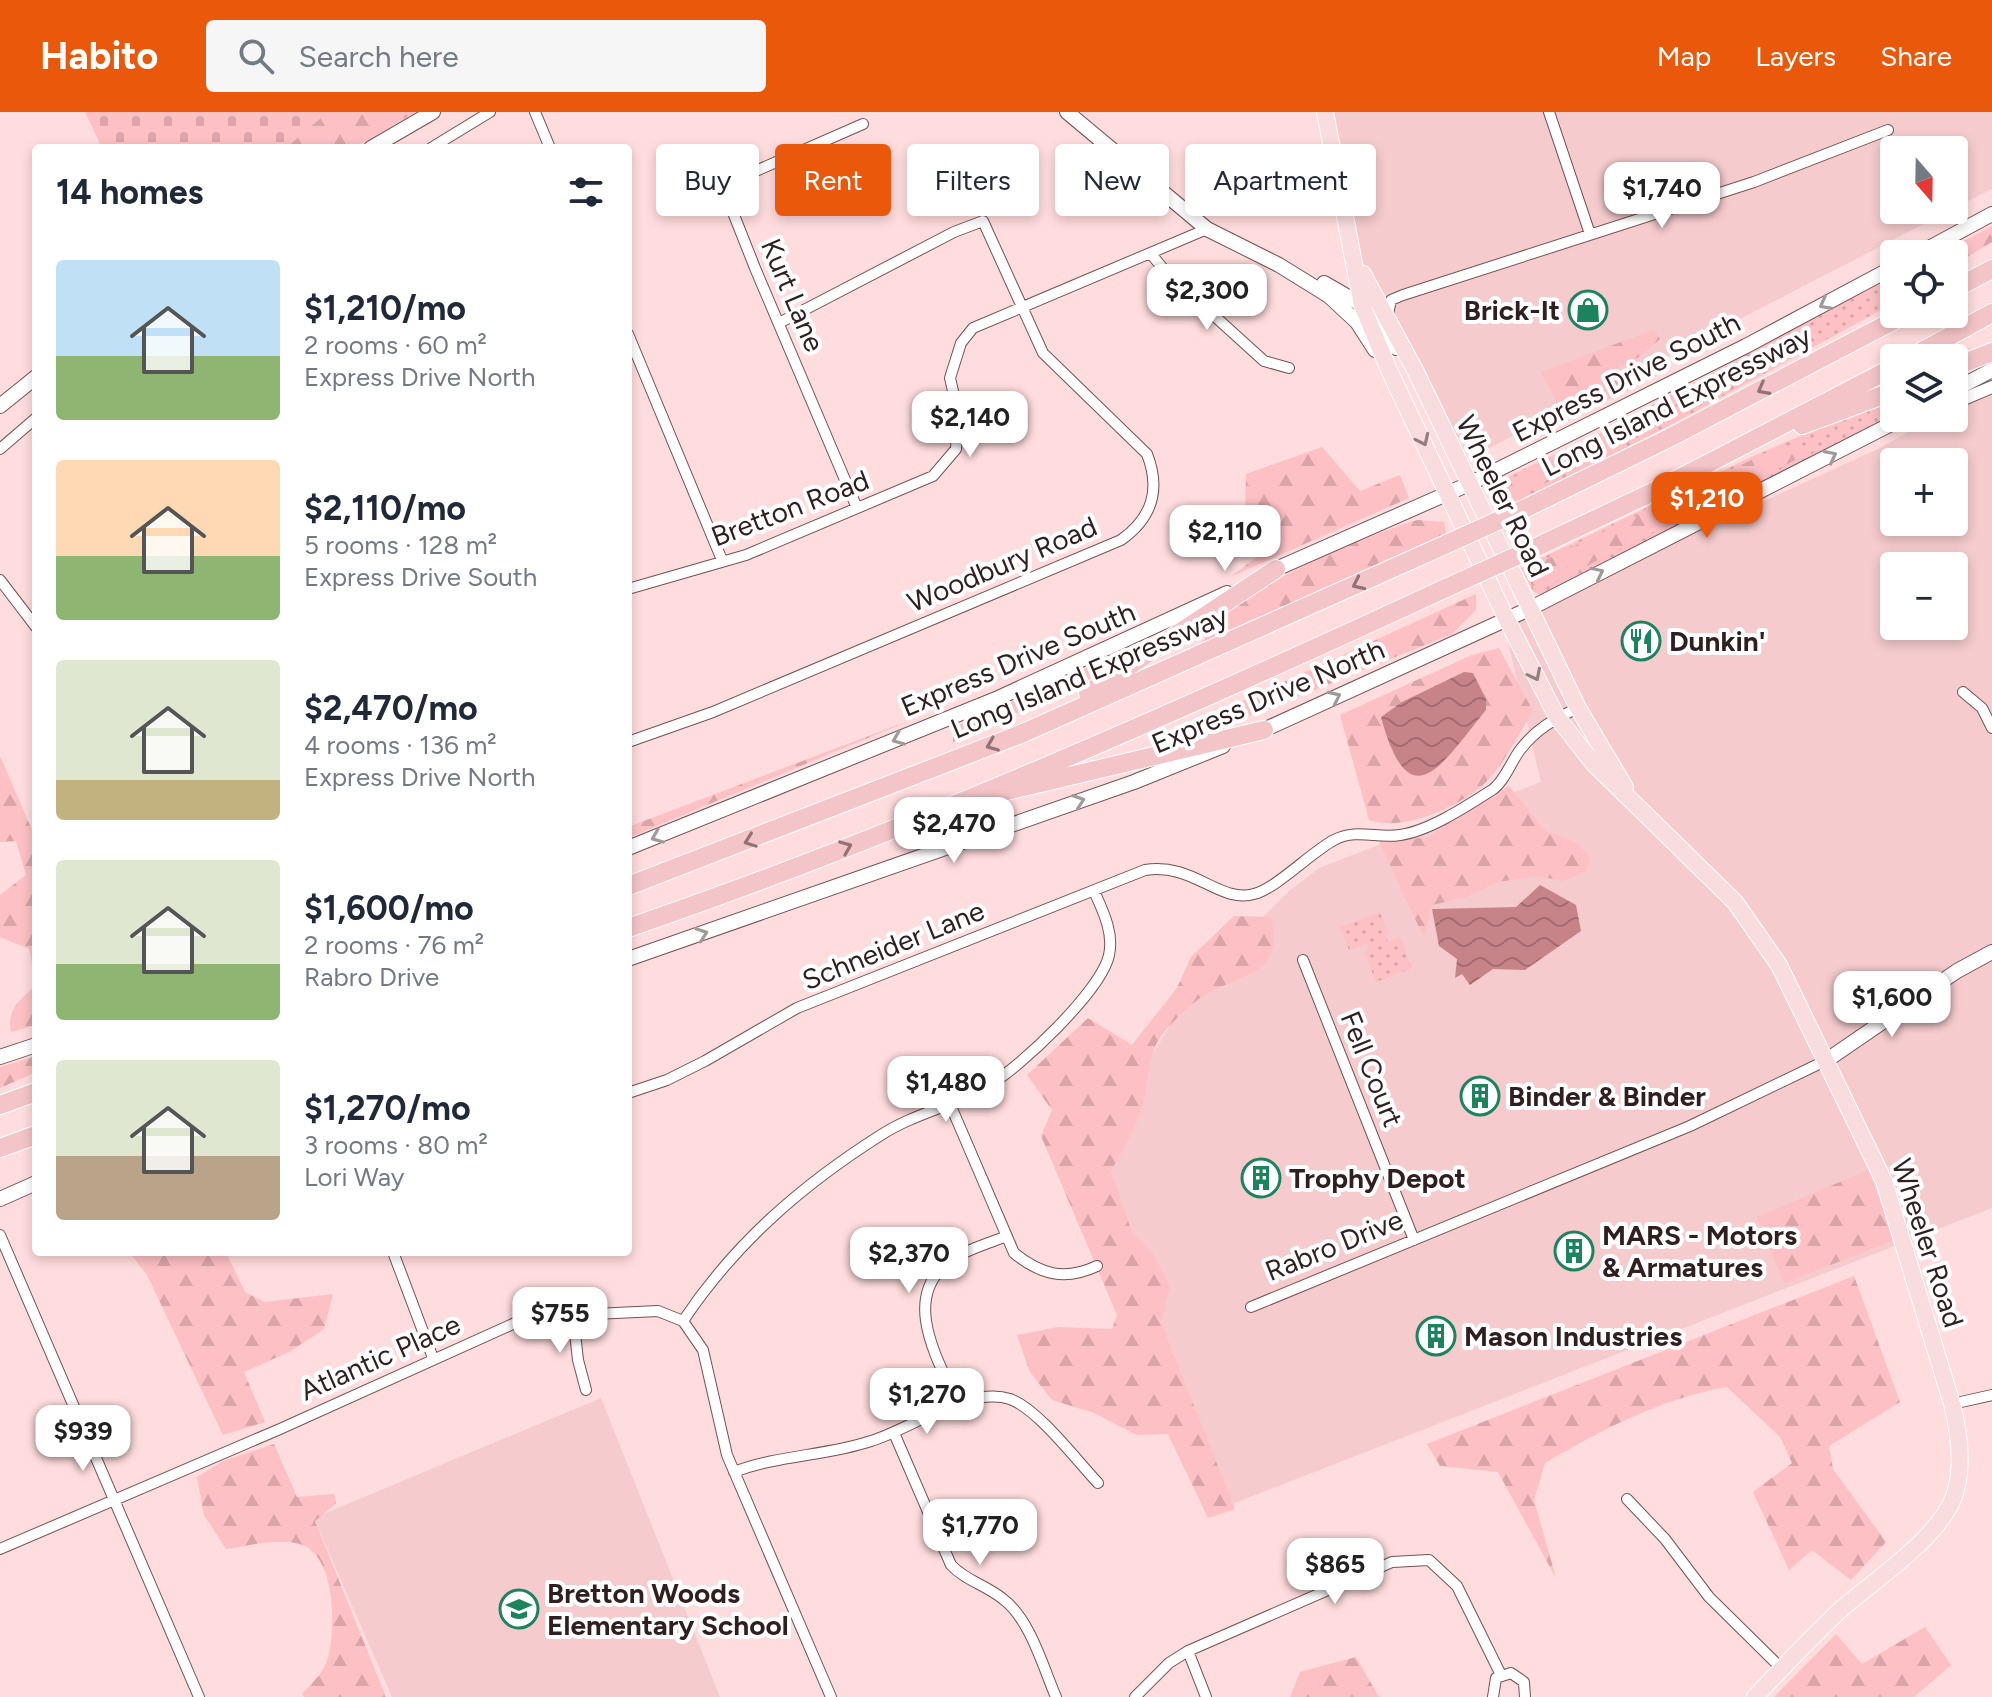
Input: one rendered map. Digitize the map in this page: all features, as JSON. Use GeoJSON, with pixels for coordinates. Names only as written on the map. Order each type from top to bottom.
{"type":"FeatureCollection","features":[{"type":"Feature","properties":{"kind":"highway"},"geometry":{"type":"LineString","coordinates":[[1968,281],[1988,270]]}},
{"type":"Feature","properties":{"kind":"highway"},"geometry":{"type":"LineString","coordinates":[[1936,344],[1992,313]]}},
{"type":"Feature","properties":{"kind":"highway","name":"Long Island Expressway"},"geometry":{"type":"LineString","coordinates":[[632,884],[1021,734],[1429,552],[1669,438],[1880,328]]}},
{"type":"Feature","properties":{"kind":"highway"},"geometry":{"type":"LineString","coordinates":[[1968,361],[1992,352]]}},
{"type":"Feature","properties":{"kind":"highway"},"geometry":{"type":"LineString","coordinates":[[632,926],[971,797],[1234,687],[1543,544],[1768,434],[1880,374]]}},
{"type":"Feature","properties":{"kind":"highway"},"geometry":{"type":"LineString","coordinates":[[1768,434],[1819,420],[1880,396]]}},
{"type":"Feature","properties":{"kind":"highway"},"geometry":{"type":"LineString","coordinates":[[1021,734],[1052,711],[1104,685],[1276,569]]}},
{"type":"Feature","properties":{"kind":"highway"},"geometry":{"type":"LineString","coordinates":[[971,797],[1020,790],[1241,732],[1264,730]]}},
{"type":"Feature","properties":{"kind":"highway"},"geometry":{"type":"LineString","coordinates":[[0,1105],[32,1093]]}},
{"type":"Feature","properties":{"kind":"highway"},"geometry":{"type":"LineString","coordinates":[[0,1148],[32,1136]]}},
{"type":"Feature","properties":{"kind":"main road"},"geometry":{"type":"LineString","coordinates":[[378,144],[433,112]]}},
{"type":"Feature","properties":{"kind":"main road","name":"Wheeler Road"},"geometry":{"type":"LineString","coordinates":[[1067,112],[1207,229],[1362,305],[1390,337],[1442,425],[1578,708],[1631,797]]}},
{"type":"Feature","properties":{"kind":"main road"},"geometry":{"type":"LineString","coordinates":[[1325,112],[1362,305],[1389,370]]}},
{"type":"Feature","properties":{"kind":"main road"},"geometry":{"type":"LineString","coordinates":[[1944,240],[1992,214]]}},
{"type":"Feature","properties":{"kind":"main road"},"geometry":{"type":"LineString","coordinates":[[1348,226],[1366,283],[1442,425]]}},
{"type":"Feature","properties":{"kind":"main road","name":"Wheeler Road"},"geometry":{"type":"LineString","coordinates":[[1279,265],[1329,296],[1357,322],[1389,370],[1506,618],[1557,717],[1593,763],[1735,902],[1766,943],[1827,1060],[1884,1181],[1952,1404],[1958,1438],[1954,1496],[1940,1521],[1835,1615],[1755,1697]]}},
{"type":"Feature","properties":{"kind":"main road"},"geometry":{"type":"LineString","coordinates":[[1334,289],[1348,281],[1355,265]]}},
{"type":"Feature","properties":{"kind":"main road","name":"Express Drive South"},"geometry":{"type":"LineString","coordinates":[[632,846],[996,699],[1276,569],[1469,484],[1746,346],[1880,274]]}},
{"type":"Feature","properties":{"kind":"main road"},"geometry":{"type":"LineString","coordinates":[[1968,383],[1992,370]]}},
{"type":"Feature","properties":{"kind":"main road"},"geometry":{"type":"LineString","coordinates":[[0,406],[32,380]]}},
{"type":"Feature","properties":{"kind":"main road","name":"Express Drive North"},"geometry":{"type":"LineString","coordinates":[[632,958],[1134,782],[1264,730],[1529,609],[1880,431]]}},
{"type":"Feature","properties":{"kind":"main road","name":"Rabro Drive"},"geometry":{"type":"LineString","coordinates":[[1827,1060],[1957,971],[1992,952]]}},
{"type":"Feature","properties":{"kind":"main road"},"geometry":{"type":"LineString","coordinates":[[0,1057],[32,1046]]}},
{"type":"Feature","properties":{"kind":"main road"},"geometry":{"type":"LineString","coordinates":[[0,1199],[32,1185]]}},
{"type":"Feature","properties":{"kind":"street"},"geometry":{"type":"LineString","coordinates":[[438,144],[490,112]]}},
{"type":"Feature","properties":{"kind":"street"},"geometry":{"type":"LineString","coordinates":[[535,112],[548,144]]}},
{"type":"Feature","properties":{"kind":"street"},"geometry":{"type":"LineString","coordinates":[[1549,112],[1590,234]]}},
{"type":"Feature","properties":{"kind":"street","name":"Kurt Lane"},"geometry":{"type":"LineString","coordinates":[[857,508],[732,210],[732,195],[749,174],[863,124]]}},
{"type":"Feature","properties":{"kind":"street"},"geometry":{"type":"LineString","coordinates":[[1389,324],[1387,306],[1391,300],[1754,182],[1888,130]]}},
{"type":"Feature","properties":{"kind":"street","name":"Woodbury Road"},"geometry":{"type":"LineString","coordinates":[[632,741],[713,712],[1121,540],[1137,529],[1155,492],[1155,473],[1147,454],[1043,353],[983,221],[954,232],[779,323]]}},
{"type":"Feature","properties":{"kind":"street","name":"Bretton Road"},"geometry":{"type":"LineString","coordinates":[[632,588],[783,540],[933,476],[956,449],[960,431],[950,378],[961,343],[973,328],[1207,229]]}},
{"type":"Feature","properties":{"kind":"street"},"geometry":{"type":"LineString","coordinates":[[1151,254],[1264,361],[1289,368]]}},
{"type":"Feature","properties":{"kind":"street"},"geometry":{"type":"LineString","coordinates":[[632,344],[722,560]]}},
{"type":"Feature","properties":{"kind":"street"},"geometry":{"type":"LineString","coordinates":[[1968,397],[1992,387]]}},
{"type":"Feature","properties":{"kind":"street"},"geometry":{"type":"LineString","coordinates":[[0,449],[32,421]]}},
{"type":"Feature","properties":{"kind":"street"},"geometry":{"type":"LineString","coordinates":[[0,580],[32,622]]}},
{"type":"Feature","properties":{"kind":"street"},"geometry":{"type":"LineString","coordinates":[[1963,692],[1982,708],[1992,728]]}},
{"type":"Feature","properties":{"kind":"street","name":"Schneider Lane"},"geometry":{"type":"LineString","coordinates":[[632,1092],[667,1080],[705,1061],[797,1008],[1145,870],[1164,867],[1184,871],[1228,893],[1255,894],[1310,855],[1348,835],[1364,832],[1398,836],[1430,827],[1495,788],[1521,749],[1545,723],[1578,708]]}},
{"type":"Feature","properties":{"kind":"street"},"geometry":{"type":"LineString","coordinates":[[831,1697],[734,1472],[703,1350],[683,1321],[737,1251],[803,1189],[881,1134],[988,1086],[1028,1057],[1102,973],[1109,956],[1110,939],[1094,891]]}},
{"type":"Feature","properties":{"kind":"street","name":"Fell Court"},"geometry":{"type":"LineString","coordinates":[[1303,960],[1414,1240]]}},
{"type":"Feature","properties":{"kind":"street","name":"Rabro Drive"},"geometry":{"type":"LineString","coordinates":[[1251,1307],[1690,1126],[1827,1060]]}},
{"type":"Feature","properties":{"kind":"street"},"geometry":{"type":"LineString","coordinates":[[950,1104],[1004,1237],[1014,1253],[1041,1272],[1068,1275],[1097,1266]]}},
{"type":"Feature","properties":{"kind":"street"},"geometry":{"type":"LineString","coordinates":[[0,1235],[199,1697]]}},
{"type":"Feature","properties":{"kind":"street"},"geometry":{"type":"LineString","coordinates":[[958,1404],[926,1332],[924,1311],[927,1290],[952,1259],[1004,1237]]}},
{"type":"Feature","properties":{"kind":"street"},"geometry":{"type":"LineString","coordinates":[[395,1256],[433,1358]]}},
{"type":"Feature","properties":{"kind":"street","name":"Atlantic Place"},"geometry":{"type":"LineString","coordinates":[[0,1549],[280,1429],[515,1323],[638,1309],[658,1311],[683,1321]]}},
{"type":"Feature","properties":{"kind":"street"},"geometry":{"type":"LineString","coordinates":[[573,1315],[578,1360],[586,1390]]}},
{"type":"Feature","properties":{"kind":"street"},"geometry":{"type":"LineString","coordinates":[[1952,1404],[1992,1395]]}},
{"type":"Feature","properties":{"kind":"street"},"geometry":{"type":"LineString","coordinates":[[734,1472],[777,1459],[853,1446],[894,1433],[958,1404],[995,1397],[1011,1400],[1028,1411],[1098,1483]]}},
{"type":"Feature","properties":{"kind":"street"},"geometry":{"type":"LineString","coordinates":[[894,1433],[951,1565],[963,1577],[1006,1600],[1016,1612],[1056,1697]]}},
{"type":"Feature","properties":{"kind":"street"},"geometry":{"type":"LineString","coordinates":[[1627,1499],[1660,1533],[1709,1597],[1782,1669]]}},
{"type":"Feature","properties":{"kind":"street"},"geometry":{"type":"LineString","coordinates":[[1135,1697],[1169,1663],[1188,1651],[1392,1562],[1429,1560],[1457,1586],[1501,1675]]}},
{"type":"Feature","properties":{"kind":"street"},"geometry":{"type":"LineString","coordinates":[[1188,1651],[1206,1697]]}},
{"type":"Feature","properties":{"kind":"street"},"geometry":{"type":"LineString","coordinates":[[1493,1697],[1493,1684],[1501,1675],[1511,1673],[1521,1678],[1526,1687],[1525,1697]]}},
{"type":"Feature","properties":{"kind":"shaded area"},"geometry":{"type":"Polygon","coordinates":[[[1327,112],[1992,112],[1992,189],[1968,201],[1968,136],[1880,136],[1880,224],[1924,224],[1893,240],[1880,240],[1880,247],[1470,458],[1368,283],[1349,216],[1376,216],[1376,144],[1334,144],[1327,112]]]}},
{"type":"Feature","properties":{"kind":"shaded area"},"geometry":{"type":"Polygon","coordinates":[[[1992,385],[1992,1208],[1227,1506],[1094,1188],[1124,1099],[1197,983],[1288,892],[1319,868],[1541,782],[1503,621],[1880,448],[1908,432],[1968,432],[1968,398],[1992,385]]]}},
{"type":"Feature","properties":{"kind":"shaded area","name":"Bretton Woods Elementary School"},"geometry":{"type":"Polygon","coordinates":[[[601,1398],[720,1697],[392,1697],[314,1518],[601,1398]]]}},
{"type":"Feature","properties":{"kind":"green space"},"geometry":{"type":"Polygon","coordinates":[[[85,112],[328,112],[291,144],[100,144],[85,112]]]}},
{"type":"Feature","properties":{"kind":"green space"},"geometry":{"type":"Polygon","coordinates":[[[326,112],[416,112],[361,144],[287,144],[326,112]]]}},
{"type":"Feature","properties":{"kind":"green space"},"geometry":{"type":"Polygon","coordinates":[[[1992,226],[1992,242],[1968,257],[1968,240],[1966,240],[1992,226]]]}},
{"type":"Feature","properties":{"kind":"green space"},"geometry":{"type":"Polygon","coordinates":[[[1880,283],[1880,311],[1674,423],[1497,514],[1486,487],[1598,434],[1880,283]]]}},
{"type":"Feature","properties":{"kind":"green space"},"geometry":{"type":"Polygon","coordinates":[[[1814,326],[1793,355],[1503,505],[1496,505],[1492,488],[1690,391],[1788,334],[1814,326]]]}},
{"type":"Feature","properties":{"kind":"green space"},"geometry":{"type":"Polygon","coordinates":[[[1653,330],[1660,339],[1639,357],[1597,380],[1645,383],[1565,419],[1541,372],[1653,330]]]}},
{"type":"Feature","properties":{"kind":"green space"},"geometry":{"type":"Polygon","coordinates":[[[1880,402],[1880,421],[1541,595],[1533,591],[1521,568],[1749,458],[1880,402]]]}},
{"type":"Feature","properties":{"kind":"green space"},"geometry":{"type":"Polygon","coordinates":[[[1823,446],[1535,592],[1525,570],[1774,449],[1823,446]]]}},
{"type":"Feature","properties":{"kind":"green space"},"geometry":{"type":"Polygon","coordinates":[[[1322,447],[1360,491],[1400,475],[1409,498],[1230,577],[1264,552],[1245,512],[1246,474],[1322,447]]]}},
{"type":"Feature","properties":{"kind":"green space"},"geometry":{"type":"Polygon","coordinates":[[[1417,520],[1444,522],[1446,533],[1201,644],[1220,618],[1264,587],[1343,548],[1417,520]]]}},
{"type":"Feature","properties":{"kind":"green space"},"geometry":{"type":"Polygon","coordinates":[[[1476,594],[1476,610],[1452,634],[1258,713],[1202,729],[1220,711],[1476,594]]]}},
{"type":"Feature","properties":{"kind":"green space"},"geometry":{"type":"Polygon","coordinates":[[[1499,648],[1533,711],[1497,769],[1473,793],[1429,816],[1398,823],[1369,820],[1340,715],[1472,655],[1499,648]]]}},
{"type":"Feature","properties":{"kind":"green space"},"geometry":{"type":"Polygon","coordinates":[[[1112,656],[1104,671],[1084,682],[953,742],[953,728],[1112,656]]]}},
{"type":"Feature","properties":{"kind":"green space"},"geometry":{"type":"Polygon","coordinates":[[[916,718],[632,836],[632,825],[916,718]]]}},
{"type":"Feature","properties":{"kind":"green space"},"geometry":{"type":"Polygon","coordinates":[[[0,756],[32,830],[32,963],[29,949],[0,937],[0,895],[26,875],[16,841],[0,842],[0,756]]]}},
{"type":"Feature","properties":{"kind":"green space"},"geometry":{"type":"Polygon","coordinates":[[[1509,786],[1545,831],[1572,840],[1590,856],[1587,871],[1563,881],[1537,876],[1498,882],[1466,897],[1432,905],[1424,938],[1378,839],[1427,838],[1475,804],[1509,786]]]}},
{"type":"Feature","properties":{"kind":"green space"},"geometry":{"type":"Polygon","coordinates":[[[1380,912],[1389,934],[1385,936],[1388,942],[1400,937],[1412,968],[1376,982],[1364,952],[1369,950],[1367,944],[1349,950],[1340,927],[1380,912]]]}},
{"type":"Feature","properties":{"kind":"green space"},"geometry":{"type":"Polygon","coordinates":[[[1234,916],[1271,917],[1274,936],[1272,951],[1258,969],[1196,1001],[1159,1039],[1151,1058],[1139,1114],[1111,1172],[1132,1232],[1152,1252],[1170,1286],[1161,1323],[1235,1509],[1208,1518],[1168,1434],[1137,1435],[1094,1413],[1052,1400],[1030,1372],[1017,1335],[1058,1327],[1112,1329],[1117,1315],[1041,1136],[1052,1110],[1027,1075],[1088,1018],[1132,1045],[1177,988],[1191,957],[1234,916]]]}},
{"type":"Feature","properties":{"kind":"green space"},"geometry":{"type":"Polygon","coordinates":[[[32,989],[32,1026],[11,1032],[11,1017],[32,989]]]}},
{"type":"Feature","properties":{"kind":"green space"},"geometry":{"type":"Polygon","coordinates":[[[32,1057],[32,1074],[0,1088],[0,1067],[32,1057]]]}},
{"type":"Feature","properties":{"kind":"green space"},"geometry":{"type":"Polygon","coordinates":[[[1868,1170],[1895,1240],[1784,1283],[1757,1217],[1868,1170]]]}},
{"type":"Feature","properties":{"kind":"green space"},"geometry":{"type":"Polygon","coordinates":[[[132,1256],[228,1256],[245,1292],[265,1302],[333,1294],[324,1329],[289,1352],[244,1372],[265,1422],[223,1435],[147,1275],[132,1256]]]}},
{"type":"Feature","properties":{"kind":"green space"},"geometry":{"type":"Polygon","coordinates":[[[1854,1276],[1900,1402],[1829,1446],[1833,1469],[1886,1542],[1851,1580],[1812,1550],[1789,1570],[1753,1492],[1792,1463],[1780,1437],[1727,1387],[1656,1407],[1545,1463],[1534,1500],[1556,1578],[1498,1472],[1440,1466],[1427,1444],[1854,1276]]]}},
{"type":"Feature","properties":{"kind":"green space"},"geometry":{"type":"Polygon","coordinates":[[[274,1444],[297,1497],[334,1494],[336,1503],[315,1521],[386,1697],[304,1697],[302,1694],[325,1666],[331,1638],[329,1584],[316,1555],[305,1546],[287,1542],[226,1549],[204,1515],[197,1477],[223,1461],[274,1444]]]}},
{"type":"Feature","properties":{"kind":"green space"},"geometry":{"type":"Polygon","coordinates":[[[1925,1627],[1951,1665],[1914,1697],[1774,1697],[1836,1634],[1862,1664],[1925,1627]]]}},
{"type":"Feature","properties":{"kind":"green space"},"geometry":{"type":"Polygon","coordinates":[[[1356,1657],[1379,1697],[1290,1697],[1300,1672],[1356,1657]]]}},
{"type":"Feature","properties":{"kind":"water"},"geometry":{"type":"Polygon","coordinates":[[[1464,672],[1473,673],[1486,699],[1486,710],[1442,763],[1428,773],[1416,776],[1404,768],[1392,750],[1381,717],[1402,702],[1464,672]]]}},
{"type":"Feature","properties":{"kind":"water"},"geometry":{"type":"Polygon","coordinates":[[[1540,885],[1576,905],[1581,931],[1525,970],[1493,969],[1470,985],[1462,974],[1455,978],[1457,959],[1439,946],[1432,909],[1516,907],[1540,885]]]}},
{"type":"Feature","properties":{"kind":"place","name":"Brick-It"},"geometry":{"type":"Point","coordinates":[1588,310]}},
{"type":"Feature","properties":{"kind":"place","name":"Dunkin'"},"geometry":{"type":"Point","coordinates":[1641,641]}},
{"type":"Feature","properties":{"kind":"place","name":"Binder & Binder"},"geometry":{"type":"Point","coordinates":[1480,1096]}},
{"type":"Feature","properties":{"kind":"place","name":"Trophy Depot"},"geometry":{"type":"Point","coordinates":[1261,1178]}},
{"type":"Feature","properties":{"kind":"place","name":"MARS - Motors & Armatures"},"geometry":{"type":"Point","coordinates":[1574,1251]}},
{"type":"Feature","properties":{"kind":"place","name":"Mason Industries"},"geometry":{"type":"Point","coordinates":[1436,1336]}},
{"type":"Feature","properties":{"kind":"place","name":"Bretton Woods Elementary School"},"geometry":{"type":"Point","coordinates":[519,1609]}}]}
